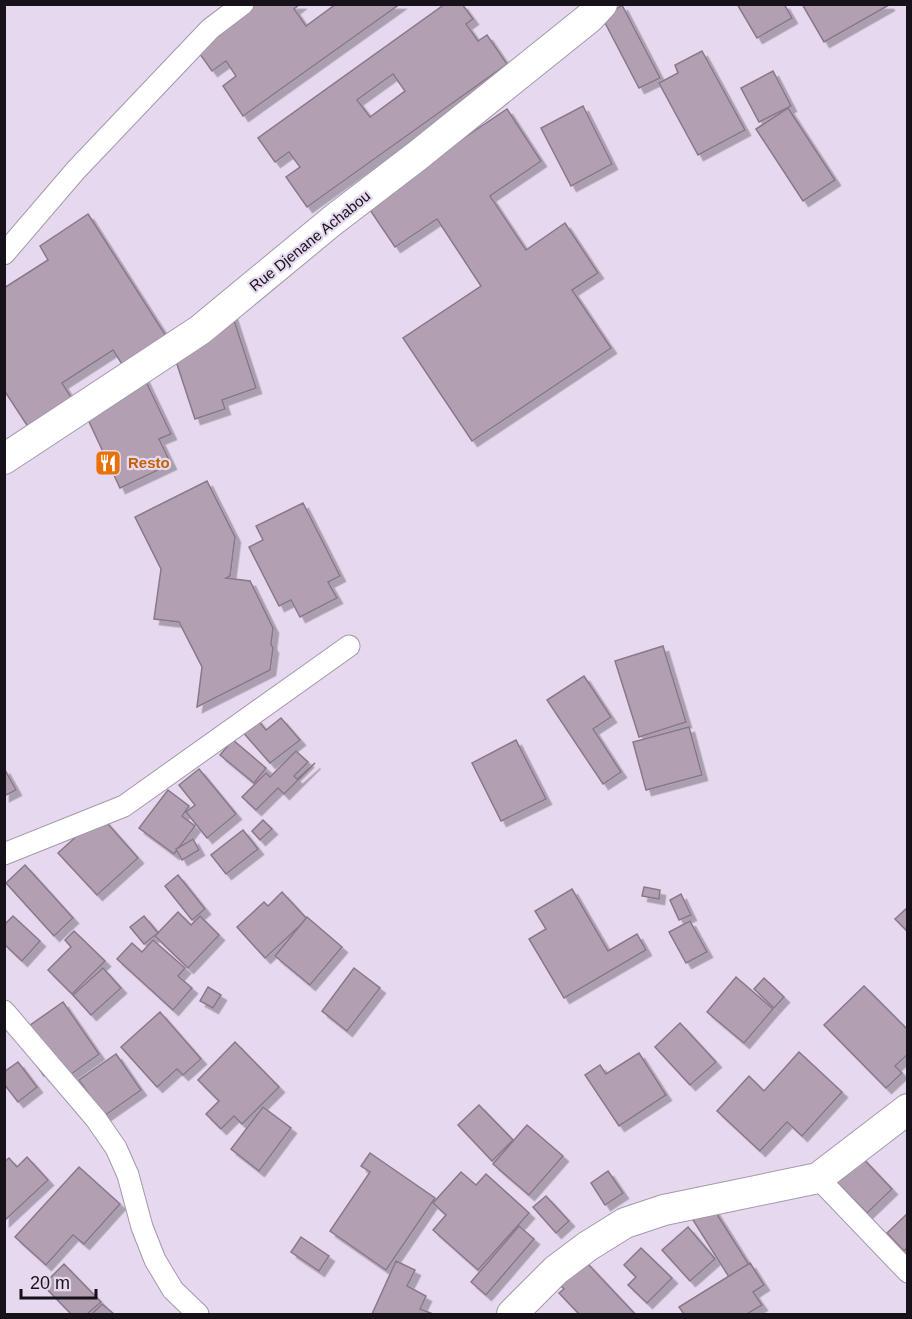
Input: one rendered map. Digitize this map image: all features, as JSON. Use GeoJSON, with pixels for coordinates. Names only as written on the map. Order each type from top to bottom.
{"type":"FeatureCollection","features":[{"type":"Feature","properties":{"kind":"main road","name":"Rue Djenane Achabou"},"geometry":{"type":"LineString","coordinates":[[4,459],[200,330],[332,221],[589,18],[602,4]]}},
{"type":"Feature","properties":{"kind":"main road"},"geometry":{"type":"LineString","coordinates":[[512,1314],[556,1270],[588,1246],[625,1223],[664,1210],[818,1178],[908,1109]]}},
{"type":"Feature","properties":{"kind":"street"},"geometry":{"type":"LineString","coordinates":[[4,254],[76,170],[210,29],[243,4]]}},
{"type":"Feature","properties":{"kind":"street"},"geometry":{"type":"LineString","coordinates":[[4,854],[124,806],[349,646]]}},
{"type":"Feature","properties":{"kind":"street"},"geometry":{"type":"LineString","coordinates":[[4,1011],[88,1110],[116,1148],[128,1175],[142,1227],[155,1260],[173,1290],[198,1314]]}},
{"type":"Feature","properties":{"kind":"street"},"geometry":{"type":"LineString","coordinates":[[818,1178],[908,1272]]}},
{"type":"Feature","properties":{"kind":"building"},"geometry":{"type":"Polygon","coordinates":[[[255,4],[300,4],[294,9],[306,26],[336,4],[400,4],[243,116],[223,86],[236,76],[226,61],[212,71],[195,47],[255,4]]]}},
{"type":"Feature","properties":{"kind":"building"},"geometry":{"type":"Polygon","coordinates":[[[445,4],[462,4],[473,19],[466,24],[478,41],[487,35],[507,64],[307,207],[286,177],[300,167],[289,152],[275,162],[258,138],[445,4]],[[393,74],[357,100],[370,117],[405,91],[393,74]]]}},
{"type":"Feature","properties":{"kind":"building"},"geometry":{"type":"Polygon","coordinates":[[[737,4],[784,4],[792,18],[757,38],[737,4]]]}},
{"type":"Feature","properties":{"kind":"building"},"geometry":{"type":"Polygon","coordinates":[[[802,4],[888,4],[889,5],[824,42],[802,4]]]}},
{"type":"Feature","properties":{"kind":"building"},"geometry":{"type":"Polygon","coordinates":[[[622,5],[660,78],[639,88],[603,19],[622,5]]]}},
{"type":"Feature","properties":{"kind":"building"},"geometry":{"type":"Polygon","coordinates":[[[702,51],[745,130],[698,155],[659,83],[678,73],[675,65],[702,51]]]}},
{"type":"Feature","properties":{"kind":"building"},"geometry":{"type":"Polygon","coordinates":[[[773,71],[791,106],[759,122],[741,88],[773,71]]]}},
{"type":"Feature","properties":{"kind":"building"},"geometry":{"type":"Polygon","coordinates":[[[583,106],[612,164],[571,186],[541,128],[583,106]]]}},
{"type":"Feature","properties":{"kind":"building"},"geometry":{"type":"Polygon","coordinates":[[[788,108],[835,180],[803,201],[756,129],[788,108]]]}},
{"type":"Feature","properties":{"kind":"building"},"geometry":{"type":"Polygon","coordinates":[[[507,109],[541,161],[490,196],[526,250],[565,223],[598,273],[572,290],[611,348],[472,441],[403,338],[481,286],[437,219],[395,247],[366,204],[507,109]]]}},
{"type":"Feature","properties":{"kind":"building"},"geometry":{"type":"Polygon","coordinates":[[[88,214],[166,336],[122,364],[113,350],[62,383],[76,405],[32,433],[4,390],[4,288],[48,260],[40,246],[88,214]]]}},
{"type":"Feature","properties":{"kind":"building"},"geometry":{"type":"Polygon","coordinates":[[[231,311],[256,388],[222,400],[225,409],[195,419],[173,352],[231,311]]]}},
{"type":"Feature","properties":{"kind":"building"},"geometry":{"type":"Polygon","coordinates":[[[139,367],[171,434],[159,439],[171,464],[120,488],[77,396],[139,367]]]}},
{"type":"Feature","properties":{"kind":"building"},"geometry":{"type":"Polygon","coordinates":[[[207,481],[235,537],[230,576],[226,578],[250,581],[273,628],[271,644],[273,648],[270,670],[197,707],[202,667],[179,622],[154,619],[161,569],[135,517],[207,481]]]}},
{"type":"Feature","properties":{"kind":"building"},"geometry":{"type":"Polygon","coordinates":[[[303,503],[340,576],[328,582],[337,598],[300,617],[291,600],[279,606],[249,547],[263,540],[256,526],[303,503]]]}},
{"type":"Feature","properties":{"kind":"building"},"geometry":{"type":"Polygon","coordinates":[[[663,646],[686,722],[639,737],[615,661],[663,646]]]}},
{"type":"Feature","properties":{"kind":"building"},"geometry":{"type":"Polygon","coordinates":[[[584,676],[611,717],[593,729],[621,772],[603,784],[547,700],[584,676]]]}},
{"type":"Feature","properties":{"kind":"building"},"geometry":{"type":"Polygon","coordinates":[[[256,718],[266,730],[281,718],[300,740],[270,763],[241,730],[256,718]]]}},
{"type":"Feature","properties":{"kind":"building"},"geometry":{"type":"Polygon","coordinates":[[[689,727],[702,775],[646,790],[633,742],[689,727]]]}},
{"type":"Feature","properties":{"kind":"building"},"geometry":{"type":"Polygon","coordinates":[[[233,740],[266,768],[254,783],[220,755],[233,740]]]}},
{"type":"Feature","properties":{"kind":"building"},"geometry":{"type":"Polygon","coordinates":[[[516,740],[546,799],[501,821],[472,763],[516,740]]]}},
{"type":"Feature","properties":{"kind":"building"},"geometry":{"type":"Polygon","coordinates":[[[296,751],[308,762],[294,776],[297,779],[315,763],[284,794],[278,788],[256,810],[242,797],[266,773],[270,777],[296,751]]]}},
{"type":"Feature","properties":{"kind":"building"},"geometry":{"type":"Polygon","coordinates":[[[4,768],[16,790],[4,796],[4,768]]]}},
{"type":"Feature","properties":{"kind":"building"},"geometry":{"type":"Polygon","coordinates":[[[199,769],[236,814],[207,838],[186,812],[195,805],[179,785],[199,769]]]}},
{"type":"Feature","properties":{"kind":"building"},"geometry":{"type":"Polygon","coordinates":[[[168,790],[189,806],[182,816],[195,826],[174,854],[139,828],[168,790]]]}},
{"type":"Feature","properties":{"kind":"building"},"geometry":{"type":"Polygon","coordinates":[[[100,815],[138,858],[97,895],[58,853],[100,815]]]}},
{"type":"Feature","properties":{"kind":"building"},"geometry":{"type":"Polygon","coordinates":[[[263,820],[272,829],[260,840],[252,831],[263,820]]]}},
{"type":"Feature","properties":{"kind":"building"},"geometry":{"type":"Polygon","coordinates":[[[243,830],[258,849],[226,874],[211,855],[243,830]]]}},
{"type":"Feature","properties":{"kind":"building"},"geometry":{"type":"Polygon","coordinates":[[[193,839],[199,850],[182,860],[176,849],[193,839]]]}},
{"type":"Feature","properties":{"kind":"building"},"geometry":{"type":"Polygon","coordinates":[[[25,865],[73,918],[54,936],[6,883],[25,865]]]}},
{"type":"Feature","properties":{"kind":"building"},"geometry":{"type":"Polygon","coordinates":[[[178,875],[205,909],[192,920],[165,886],[178,875]]]}},
{"type":"Feature","properties":{"kind":"building"},"geometry":{"type":"Polygon","coordinates":[[[644,887],[660,890],[659,899],[642,896],[644,887]]]}},
{"type":"Feature","properties":{"kind":"building"},"geometry":{"type":"Polygon","coordinates":[[[572,889],[608,951],[637,934],[646,950],[564,998],[529,939],[546,929],[535,911],[572,889]]]}},
{"type":"Feature","properties":{"kind":"building"},"geometry":{"type":"Polygon","coordinates":[[[282,892],[307,919],[265,958],[237,927],[264,902],[268,906],[282,892]]]}},
{"type":"Feature","properties":{"kind":"building"},"geometry":{"type":"Polygon","coordinates":[[[681,894],[691,915],[679,920],[670,900],[681,894]]]}},
{"type":"Feature","properties":{"kind":"building"},"geometry":{"type":"Polygon","coordinates":[[[908,907],[908,932],[895,919],[908,907]]]}},
{"type":"Feature","properties":{"kind":"building"},"geometry":{"type":"Polygon","coordinates":[[[178,912],[191,925],[200,916],[219,935],[188,968],[155,936],[178,912]]]}},
{"type":"Feature","properties":{"kind":"building"},"geometry":{"type":"Polygon","coordinates":[[[13,916],[40,941],[22,961],[4,944],[4,925],[13,916]]]}},
{"type":"Feature","properties":{"kind":"building"},"geometry":{"type":"Polygon","coordinates":[[[144,916],[158,933],[144,944],[130,927],[144,916]]]}},
{"type":"Feature","properties":{"kind":"building"},"geometry":{"type":"Polygon","coordinates":[[[307,917],[342,947],[310,985],[275,956],[307,917]]]}},
{"type":"Feature","properties":{"kind":"building"},"geometry":{"type":"Polygon","coordinates":[[[690,921],[707,952],[686,963],[669,932],[690,921]]]}},
{"type":"Feature","properties":{"kind":"building"},"geometry":{"type":"Polygon","coordinates":[[[74,931],[105,961],[72,994],[48,970],[71,947],[65,940],[74,931]]]}},
{"type":"Feature","properties":{"kind":"building"},"geometry":{"type":"Polygon","coordinates":[[[153,940],[185,968],[178,976],[192,988],[173,1010],[117,959],[132,943],[142,952],[153,940]]]}},
{"type":"Feature","properties":{"kind":"building"},"geometry":{"type":"Polygon","coordinates":[[[103,968],[121,988],[91,1015],[73,995],[103,968]]]}},
{"type":"Feature","properties":{"kind":"building"},"geometry":{"type":"Polygon","coordinates":[[[354,968],[380,988],[347,1031],[322,1011],[354,968]]]}},
{"type":"Feature","properties":{"kind":"building"},"geometry":{"type":"Polygon","coordinates":[[[736,977],[773,1009],[744,1043],[707,1012],[736,977]]]}},
{"type":"Feature","properties":{"kind":"building"},"geometry":{"type":"Polygon","coordinates":[[[764,978],[784,997],[774,1008],[754,989],[764,978]]]}},
{"type":"Feature","properties":{"kind":"building"},"geometry":{"type":"Polygon","coordinates":[[[864,986],[908,1030],[908,1054],[895,1066],[902,1073],[886,1088],[824,1025],[864,986]]]}},
{"type":"Feature","properties":{"kind":"building"},"geometry":{"type":"Polygon","coordinates":[[[208,987],[221,995],[213,1008],[200,1001],[208,987]]]}},
{"type":"Feature","properties":{"kind":"building"},"geometry":{"type":"Polygon","coordinates":[[[63,1002],[99,1054],[67,1077],[59,1066],[44,1076],[16,1035],[63,1002]]]}},
{"type":"Feature","properties":{"kind":"building"},"geometry":{"type":"Polygon","coordinates":[[[160,1012],[201,1059],[183,1075],[177,1069],[157,1087],[121,1047],[160,1012]]]}},
{"type":"Feature","properties":{"kind":"building"},"geometry":{"type":"Polygon","coordinates":[[[680,1023],[716,1062],[690,1085],[655,1047],[680,1023]]]}},
{"type":"Feature","properties":{"kind":"building"},"geometry":{"type":"Polygon","coordinates":[[[235,1042],[279,1087],[242,1124],[234,1116],[221,1129],[206,1114],[219,1101],[198,1080],[235,1042]]]}},
{"type":"Feature","properties":{"kind":"building"},"geometry":{"type":"Polygon","coordinates":[[[799,1052],[842,1092],[802,1136],[787,1122],[760,1151],[717,1111],[749,1076],[764,1091],[799,1052]]]}},
{"type":"Feature","properties":{"kind":"building"},"geometry":{"type":"Polygon","coordinates":[[[639,1053],[666,1095],[619,1126],[585,1075],[600,1065],[606,1074],[639,1053]]]}},
{"type":"Feature","properties":{"kind":"building"},"geometry":{"type":"Polygon","coordinates":[[[116,1054],[141,1090],[104,1116],[79,1080],[116,1054]]]}},
{"type":"Feature","properties":{"kind":"building"},"geometry":{"type":"Polygon","coordinates":[[[18,1062],[37,1087],[18,1102],[4,1084],[4,1072],[18,1062]]]}},
{"type":"Feature","properties":{"kind":"building"},"geometry":{"type":"Polygon","coordinates":[[[479,1105],[513,1140],[492,1161],[458,1125],[479,1105]]]}},
{"type":"Feature","properties":{"kind":"building"},"geometry":{"type":"Polygon","coordinates":[[[263,1107],[291,1128],[259,1171],[231,1149],[263,1107]]]}},
{"type":"Feature","properties":{"kind":"building"},"geometry":{"type":"Polygon","coordinates":[[[527,1125],[563,1156],[529,1195],[493,1164],[527,1125]]]}},
{"type":"Feature","properties":{"kind":"building"},"geometry":{"type":"Polygon","coordinates":[[[855,1150],[892,1189],[867,1213],[829,1174],[855,1150]]]}},
{"type":"Feature","properties":{"kind":"building"},"geometry":{"type":"Polygon","coordinates":[[[370,1153],[435,1198],[386,1270],[330,1231],[370,1172],[361,1166],[370,1153]]]}},
{"type":"Feature","properties":{"kind":"building"},"geometry":{"type":"Polygon","coordinates":[[[27,1157],[48,1180],[4,1221],[4,1162],[9,1158],[17,1167],[27,1157]]]}},
{"type":"Feature","properties":{"kind":"building"},"geometry":{"type":"Polygon","coordinates":[[[79,1167],[120,1204],[84,1244],[73,1235],[46,1265],[15,1237],[79,1167]]]}},
{"type":"Feature","properties":{"kind":"building"},"geometry":{"type":"Polygon","coordinates":[[[608,1171],[623,1193],[605,1205],[591,1183],[608,1171]]]}},
{"type":"Feature","properties":{"kind":"building"},"geometry":{"type":"Polygon","coordinates":[[[461,1172],[476,1185],[486,1174],[529,1213],[478,1270],[433,1230],[446,1215],[433,1203],[461,1172]]]}},
{"type":"Feature","properties":{"kind":"building"},"geometry":{"type":"Polygon","coordinates":[[[546,1196],[569,1221],[556,1233],[533,1207],[546,1196]]]}},
{"type":"Feature","properties":{"kind":"building"},"geometry":{"type":"Polygon","coordinates":[[[713,1208],[749,1265],[729,1277],[693,1220],[713,1208]]]}},
{"type":"Feature","properties":{"kind":"building"},"geometry":{"type":"Polygon","coordinates":[[[908,1213],[908,1247],[904,1251],[887,1233],[908,1213]]]}},
{"type":"Feature","properties":{"kind":"building"},"geometry":{"type":"Polygon","coordinates":[[[519,1226],[534,1239],[486,1295],[471,1282],[519,1226]]]}},
{"type":"Feature","properties":{"kind":"building"},"geometry":{"type":"Polygon","coordinates":[[[688,1227],[715,1259],[690,1281],[662,1250],[688,1227]]]}},
{"type":"Feature","properties":{"kind":"building"},"geometry":{"type":"Polygon","coordinates":[[[301,1237],[329,1256],[319,1271],[291,1252],[301,1237]]]}},
{"type":"Feature","properties":{"kind":"building"},"geometry":{"type":"Polygon","coordinates":[[[571,1246],[635,1314],[579,1314],[559,1293],[564,1289],[546,1270],[571,1246]]]}},
{"type":"Feature","properties":{"kind":"building"},"geometry":{"type":"Polygon","coordinates":[[[641,1248],[672,1278],[647,1303],[628,1285],[636,1277],[624,1265],[641,1248]]]}},
{"type":"Feature","properties":{"kind":"building"},"geometry":{"type":"Polygon","coordinates":[[[396,1261],[415,1270],[407,1286],[426,1296],[420,1309],[433,1314],[372,1314],[396,1261]]]}},
{"type":"Feature","properties":{"kind":"building"},"geometry":{"type":"Polygon","coordinates":[[[750,1263],[764,1285],[753,1292],[762,1305],[747,1314],[684,1314],[679,1307],[750,1263]]]}},
{"type":"Feature","properties":{"kind":"building"},"geometry":{"type":"Polygon","coordinates":[[[64,1264],[101,1302],[87,1314],[71,1314],[43,1285],[64,1264]]]}},
{"type":"Feature","properties":{"kind":"building"},"geometry":{"type":"Polygon","coordinates":[[[102,1304],[114,1314],[92,1314],[102,1304]]]}},
{"type":"Feature","properties":{"kind":"place","name":"Resto"},"geometry":{"type":"Point","coordinates":[108,463]}}]}
